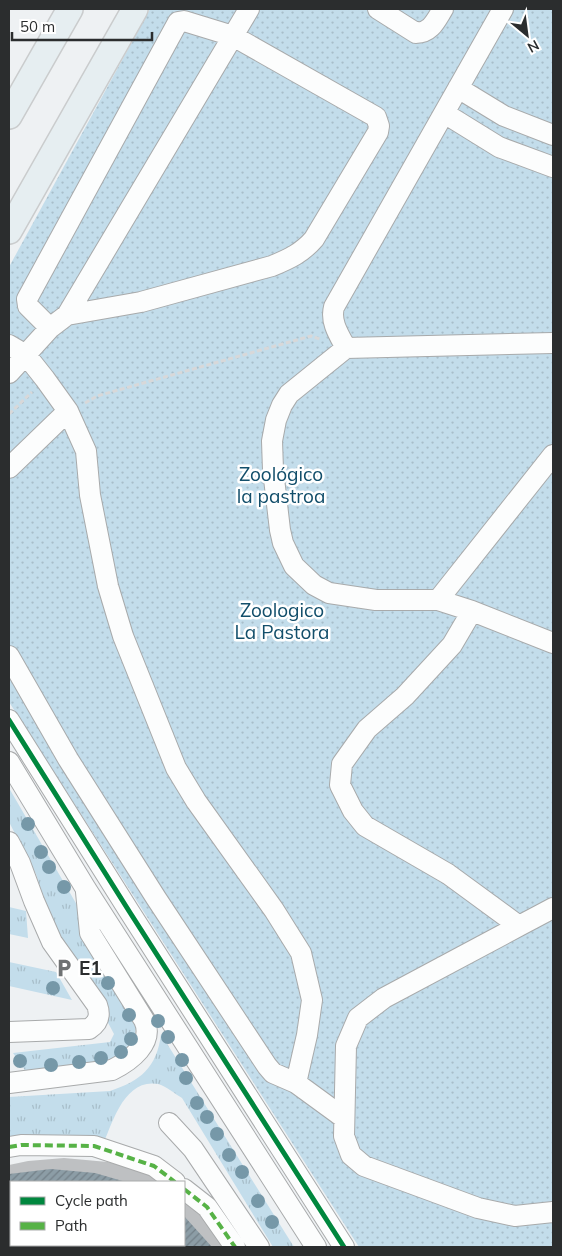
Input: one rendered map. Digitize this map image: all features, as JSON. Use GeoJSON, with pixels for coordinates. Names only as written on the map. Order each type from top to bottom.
{"type":"FeatureCollection","features":[{"type":"Feature","properties":{"kind":"main road"},"geometry":{"type":"LineString","coordinates":[[9,116],[70,9]]}},
{"type":"Feature","properties":{"kind":"main road"},"geometry":{"type":"LineString","coordinates":[[9,232],[135,9]]}},
{"type":"Feature","properties":{"kind":"street"},"geometry":{"type":"LineString","coordinates":[[9,373],[17,350],[67,316],[249,9]]}},
{"type":"Feature","properties":{"kind":"street"},"geometry":{"type":"LineString","coordinates":[[378,9],[408,17],[416,33],[426,32],[443,9]]}},
{"type":"Feature","properties":{"kind":"street"},"geometry":{"type":"LineString","coordinates":[[346,348],[333,321],[334,307],[503,9]]}},
{"type":"Feature","properties":{"kind":"street"},"geometry":{"type":"LineString","coordinates":[[50,328],[28,306],[27,299],[178,22],[184,21],[233,36],[376,117],[378,132],[324,223],[305,250],[292,258],[272,266],[142,302],[67,316]]}},
{"type":"Feature","properties":{"kind":"street"},"geometry":{"type":"LineString","coordinates":[[458,88],[504,116],[553,135]]}},
{"type":"Feature","properties":{"kind":"street"},"geometry":{"type":"LineString","coordinates":[[444,113],[498,147],[553,167]]}},
{"type":"Feature","properties":{"kind":"street"},"geometry":{"type":"LineString","coordinates":[[553,343],[346,348],[289,394],[276,420],[272,441],[273,470],[283,543],[294,566],[314,585],[329,593],[376,600],[438,600],[472,611],[553,643]]}},
{"type":"Feature","properties":{"kind":"street"},"geometry":{"type":"LineString","coordinates":[[17,350],[45,379],[68,411],[86,451],[92,504],[108,586],[123,636],[176,768],[196,801],[274,910],[301,954],[312,1000],[307,1035],[296,1083]]}},
{"type":"Feature","properties":{"kind":"street"},"geometry":{"type":"LineString","coordinates":[[9,468],[68,411]]}},
{"type":"Feature","properties":{"kind":"street"},"geometry":{"type":"LineString","coordinates":[[438,600],[553,455]]}},
{"type":"Feature","properties":{"kind":"street"},"geometry":{"type":"LineString","coordinates":[[472,611],[452,645],[405,696],[367,729],[342,764],[340,785],[353,810],[365,826],[448,874],[519,926]]}},
{"type":"Feature","properties":{"kind":"street"},"geometry":{"type":"LineString","coordinates":[[9,656],[68,759],[266,1066],[273,1073],[296,1083],[344,1118]]}},
{"type":"Feature","properties":{"kind":"street"},"geometry":{"type":"LineString","coordinates":[[9,720],[344,1247]]}},
{"type":"Feature","properties":{"kind":"street"},"geometry":{"type":"LineString","coordinates":[[9,762],[86,888],[316,1247]]}},
{"type":"Feature","properties":{"kind":"street"},"geometry":{"type":"LineString","coordinates":[[9,842],[52,942],[97,1005],[99,1015],[95,1025],[89,1028],[9,1032]]}},
{"type":"Feature","properties":{"kind":"street"},"geometry":{"type":"LineString","coordinates":[[11,1080],[112,1070],[126,1064],[137,1054],[146,1040],[148,1030],[144,1020],[90,932],[86,888]]}},
{"type":"Feature","properties":{"kind":"street"},"geometry":{"type":"LineString","coordinates":[[553,908],[384,998],[358,1018],[346,1046],[344,1118],[344,1136],[351,1155],[364,1166],[478,1208],[515,1216],[553,1212]]}},
{"type":"Feature","properties":{"kind":"street"},"geometry":{"type":"LineString","coordinates":[[169,1124],[193,1149],[259,1247]]}},
{"type":"Feature","properties":{"kind":"street"},"geometry":{"type":"LineString","coordinates":[[9,1146],[94,1146],[154,1166],[174,1181]]}},
{"type":"Feature","properties":{"kind":"street"},"geometry":{"type":"LineString","coordinates":[[185,1190],[207,1207],[235,1247]]}},
{"type":"Feature","properties":{"kind":"path"},"geometry":{"type":"LineString","coordinates":[[68,411],[97,396],[311,336],[346,348]]}},
{"type":"Feature","properties":{"kind":"path"},"geometry":{"type":"LineString","coordinates":[[9,414],[45,379]]}},
{"type":"Feature","properties":{"kind":"green space","name":"Zoologico La Pastora"},"geometry":{"type":"Polygon","coordinates":[[[150,9],[553,9],[553,1247],[359,1247],[9,702],[9,267],[150,9]]]}},
{"type":"Feature","properties":{"kind":"green space"},"geometry":{"type":"Polygon","coordinates":[[[9,788],[77,905],[136,1027],[131,1045],[119,1061],[29,1076],[13,1053],[110,1042],[114,1034],[85,979],[53,931],[36,874],[9,822],[9,788]]]}},
{"type":"Feature","properties":{"kind":"green space"},"geometry":{"type":"Polygon","coordinates":[[[9,907],[26,911],[28,938],[9,934],[9,907]]]}},
{"type":"Feature","properties":{"kind":"green space"},"geometry":{"type":"Polygon","coordinates":[[[9,962],[56,972],[72,1000],[9,986],[9,962]]]}},
{"type":"Feature","properties":{"kind":"green space"},"geometry":{"type":"Polygon","coordinates":[[[161,1034],[294,1247],[273,1247],[182,1098],[161,1085],[146,1084],[136,1088],[128,1095],[115,1115],[102,1147],[9,1144],[9,1097],[110,1091],[121,1087],[145,1072],[156,1056],[161,1034]]]}},
{"type":"Feature","properties":{"kind":"building"},"geometry":{"type":"Polygon","coordinates":[[[51,1169],[95,1173],[123,1181],[10,1181],[10,1246],[185,1246],[185,1217],[212,1247],[9,1247],[9,1174],[51,1169]]]}},
{"type":"Feature","properties":{"kind":"marked path"},"geometry":{"type":"LineString","coordinates":[[9,1147],[21,1145],[94,1146],[154,1166],[174,1181]]}},
{"type":"Feature","properties":{"kind":"marked path"},"geometry":{"type":"LineString","coordinates":[[185,1190],[207,1207],[235,1247]]}},
{"type":"Feature","properties":{"kind":"cycle path"},"geometry":{"type":"LineString","coordinates":[[9,720],[344,1247]]}},
{"type":"Feature","properties":{"kind":"place","name":"E1"},"geometry":{"type":"Point","coordinates":[64,968]}},
{"type":"Feature","properties":{"kind":"park label","name":"Zoológico la pastroa"},"geometry":{"type":"Point","coordinates":[281,485]}}]}
